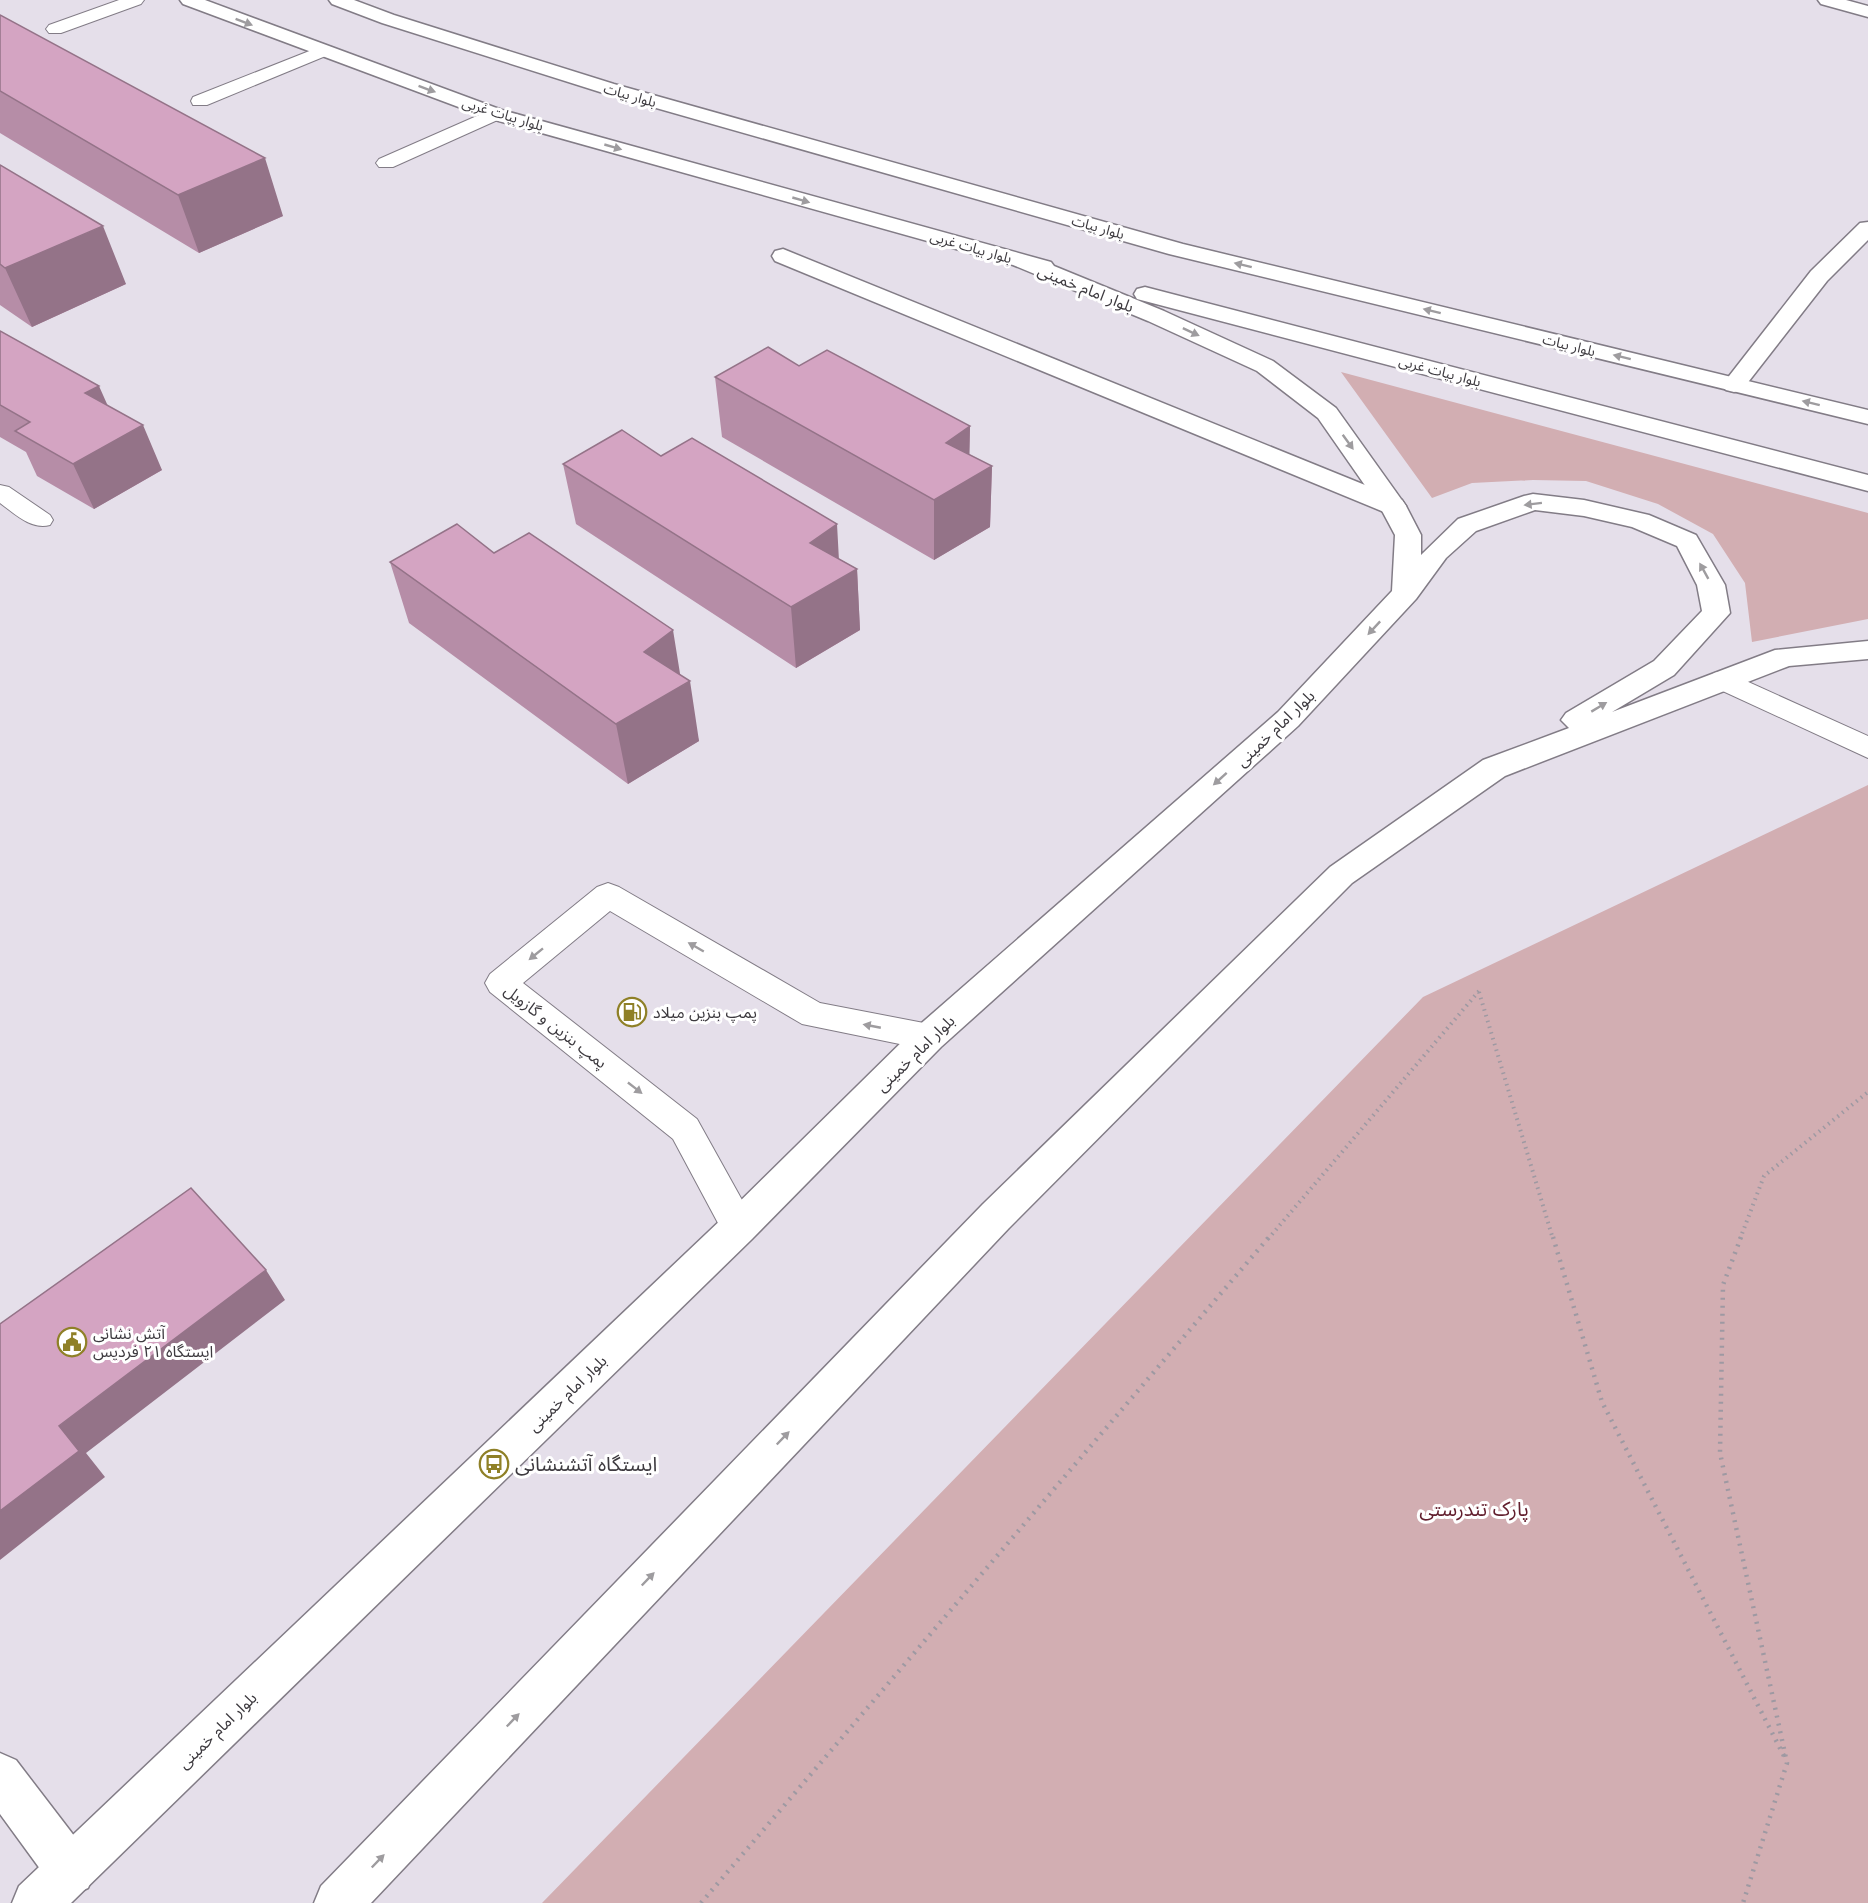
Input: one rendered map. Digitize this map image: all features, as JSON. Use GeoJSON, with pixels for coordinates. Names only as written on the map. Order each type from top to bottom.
{"type":"FeatureCollection","features":[{"type":"Feature","properties":{"kind":"main road","name":"بلوار بیات غربی"},"geometry":{"type":"LineString","coordinates":[[189,0],[495,114],[1021,261],[1868,483]]}},
{"type":"Feature","properties":{"kind":"main road","name":"بلوار بیات"},"geometry":{"type":"LineString","coordinates":[[338,0],[388,19],[607,88],[1177,249],[1868,417]]}},
{"type":"Feature","properties":{"kind":"main road"},"geometry":{"type":"LineString","coordinates":[[1827,0],[1868,12]]}},
{"type":"Feature","properties":{"kind":"main road"},"geometry":{"type":"LineString","coordinates":[[1734,385],[1819,276],[1868,228]]}},
{"type":"Feature","properties":{"kind":"main road"},"geometry":{"type":"LineString","coordinates":[[783,256],[1393,506]]}},
{"type":"Feature","properties":{"kind":"main road","name":"بلوار امام خمینی"},"geometry":{"type":"LineString","coordinates":[[36,1903],[739,1227],[929,1037],[1288,719],[1406,593],[1408,536],[1393,506],[1327,413],[1265,366],[1156,316],[1021,261]]}},
{"type":"Feature","properties":{"kind":"main road"},"geometry":{"type":"LineString","coordinates":[[338,1903],[996,1216],[1341,875],[1494,768],[1664,668],[1716,613],[1711,585],[1687,541],[1640,521],[1584,508],[1533,502],[1467,525],[1437,552],[1406,593]]}},
{"type":"Feature","properties":{"kind":"main road"},"geometry":{"type":"LineString","coordinates":[[1494,768],[1785,657],[1868,650]]}},
{"type":"Feature","properties":{"kind":"main road"},"geometry":{"type":"LineString","coordinates":[[0,1776],[71,1871]]}},
{"type":"Feature","properties":{"kind":"lane"},"geometry":{"type":"LineString","coordinates":[[55,29],[135,0]]}},
{"type":"Feature","properties":{"kind":"lane"},"geometry":{"type":"LineString","coordinates":[[200,101],[322,51]]}},
{"type":"Feature","properties":{"kind":"lane"},"geometry":{"type":"LineString","coordinates":[[386,163],[495,114]]}},
{"type":"Feature","properties":{"kind":"lane"},"geometry":{"type":"LineString","coordinates":[[0,492],[41,520]]}},
{"type":"Feature","properties":{"kind":"lane"},"geometry":{"type":"LineString","coordinates":[[1724,680],[1868,748]]}},
{"type":"Feature","properties":{"kind":"lane","name":"پمپ بنزین و گازویل"},"geometry":{"type":"LineString","coordinates":[[739,1227],[685,1128],[501,982],[608,895],[813,1015],[929,1037]]}},
{"type":"Feature","properties":{"kind":"path"},"geometry":{"type":"LineString","coordinates":[[701,1903],[1479,991],[1602,1401],[1787,1763]]}},
{"type":"Feature","properties":{"kind":"path"},"geometry":{"type":"LineString","coordinates":[[1743,1903],[1787,1763],[1720,1453],[1723,1286],[1764,1176],[1868,1092]]}},
{"type":"Feature","properties":{"kind":"green space"},"geometry":{"type":"Polygon","coordinates":[[[1341,372],[1868,513],[1868,619],[1752,642],[1745,583],[1713,534],[1658,504],[1586,481],[1533,480],[1472,483],[1432,498],[1341,372]]]}},
{"type":"Feature","properties":{"kind":"green space","name":"پارک تندرستی"},"geometry":{"type":"Polygon","coordinates":[[[1868,785],[1868,1903],[542,1903],[1423,997],[1868,785]]]}},
{"type":"Feature","properties":{"kind":"building"},"geometry":{"type":"Polygon","coordinates":[[[0,15],[265,158],[178,195],[0,91],[0,15]]]}},
{"type":"Feature","properties":{"kind":"building"},"geometry":{"type":"Polygon","coordinates":[[[0,165],[103,226],[5,268],[0,264],[0,165]]]}},
{"type":"Feature","properties":{"kind":"building"},"geometry":{"type":"Polygon","coordinates":[[[0,331],[99,386],[85,393],[143,425],[73,464],[15,431],[30,422],[0,405],[0,331]]]}},
{"type":"Feature","properties":{"kind":"building"},"geometry":{"type":"Polygon","coordinates":[[[768,347],[799,366],[827,350],[970,426],[946,443],[992,466],[934,500],[715,377],[768,347]]]}},
{"type":"Feature","properties":{"kind":"building"},"geometry":{"type":"Polygon","coordinates":[[[622,430],[661,456],[692,438],[837,524],[810,543],[857,569],[791,607],[563,464],[622,430]]]}},
{"type":"Feature","properties":{"kind":"building"},"geometry":{"type":"Polygon","coordinates":[[[457,524],[494,553],[529,533],[673,630],[644,652],[690,681],[616,724],[390,562],[457,524]]]}},
{"type":"Feature","properties":{"kind":"building"},"geometry":{"type":"Polygon","coordinates":[[[191,1188],[266,1270],[59,1426],[79,1451],[0,1511],[0,1324],[191,1188]]]}},
{"type":"Feature","properties":{"kind":"place","name":"پمپ بنزین میلاد"},"geometry":{"type":"Point","coordinates":[632,1012]}},
{"type":"Feature","properties":{"kind":"place","name":"آتش نشانی ایستگاه ۲۱ فردیس"},"geometry":{"type":"Point","coordinates":[72,1342]}},
{"type":"Feature","properties":{"kind":"place","name":"ایستگاه آتشنشانی"},"geometry":{"type":"Point","coordinates":[494,1464]}}]}
